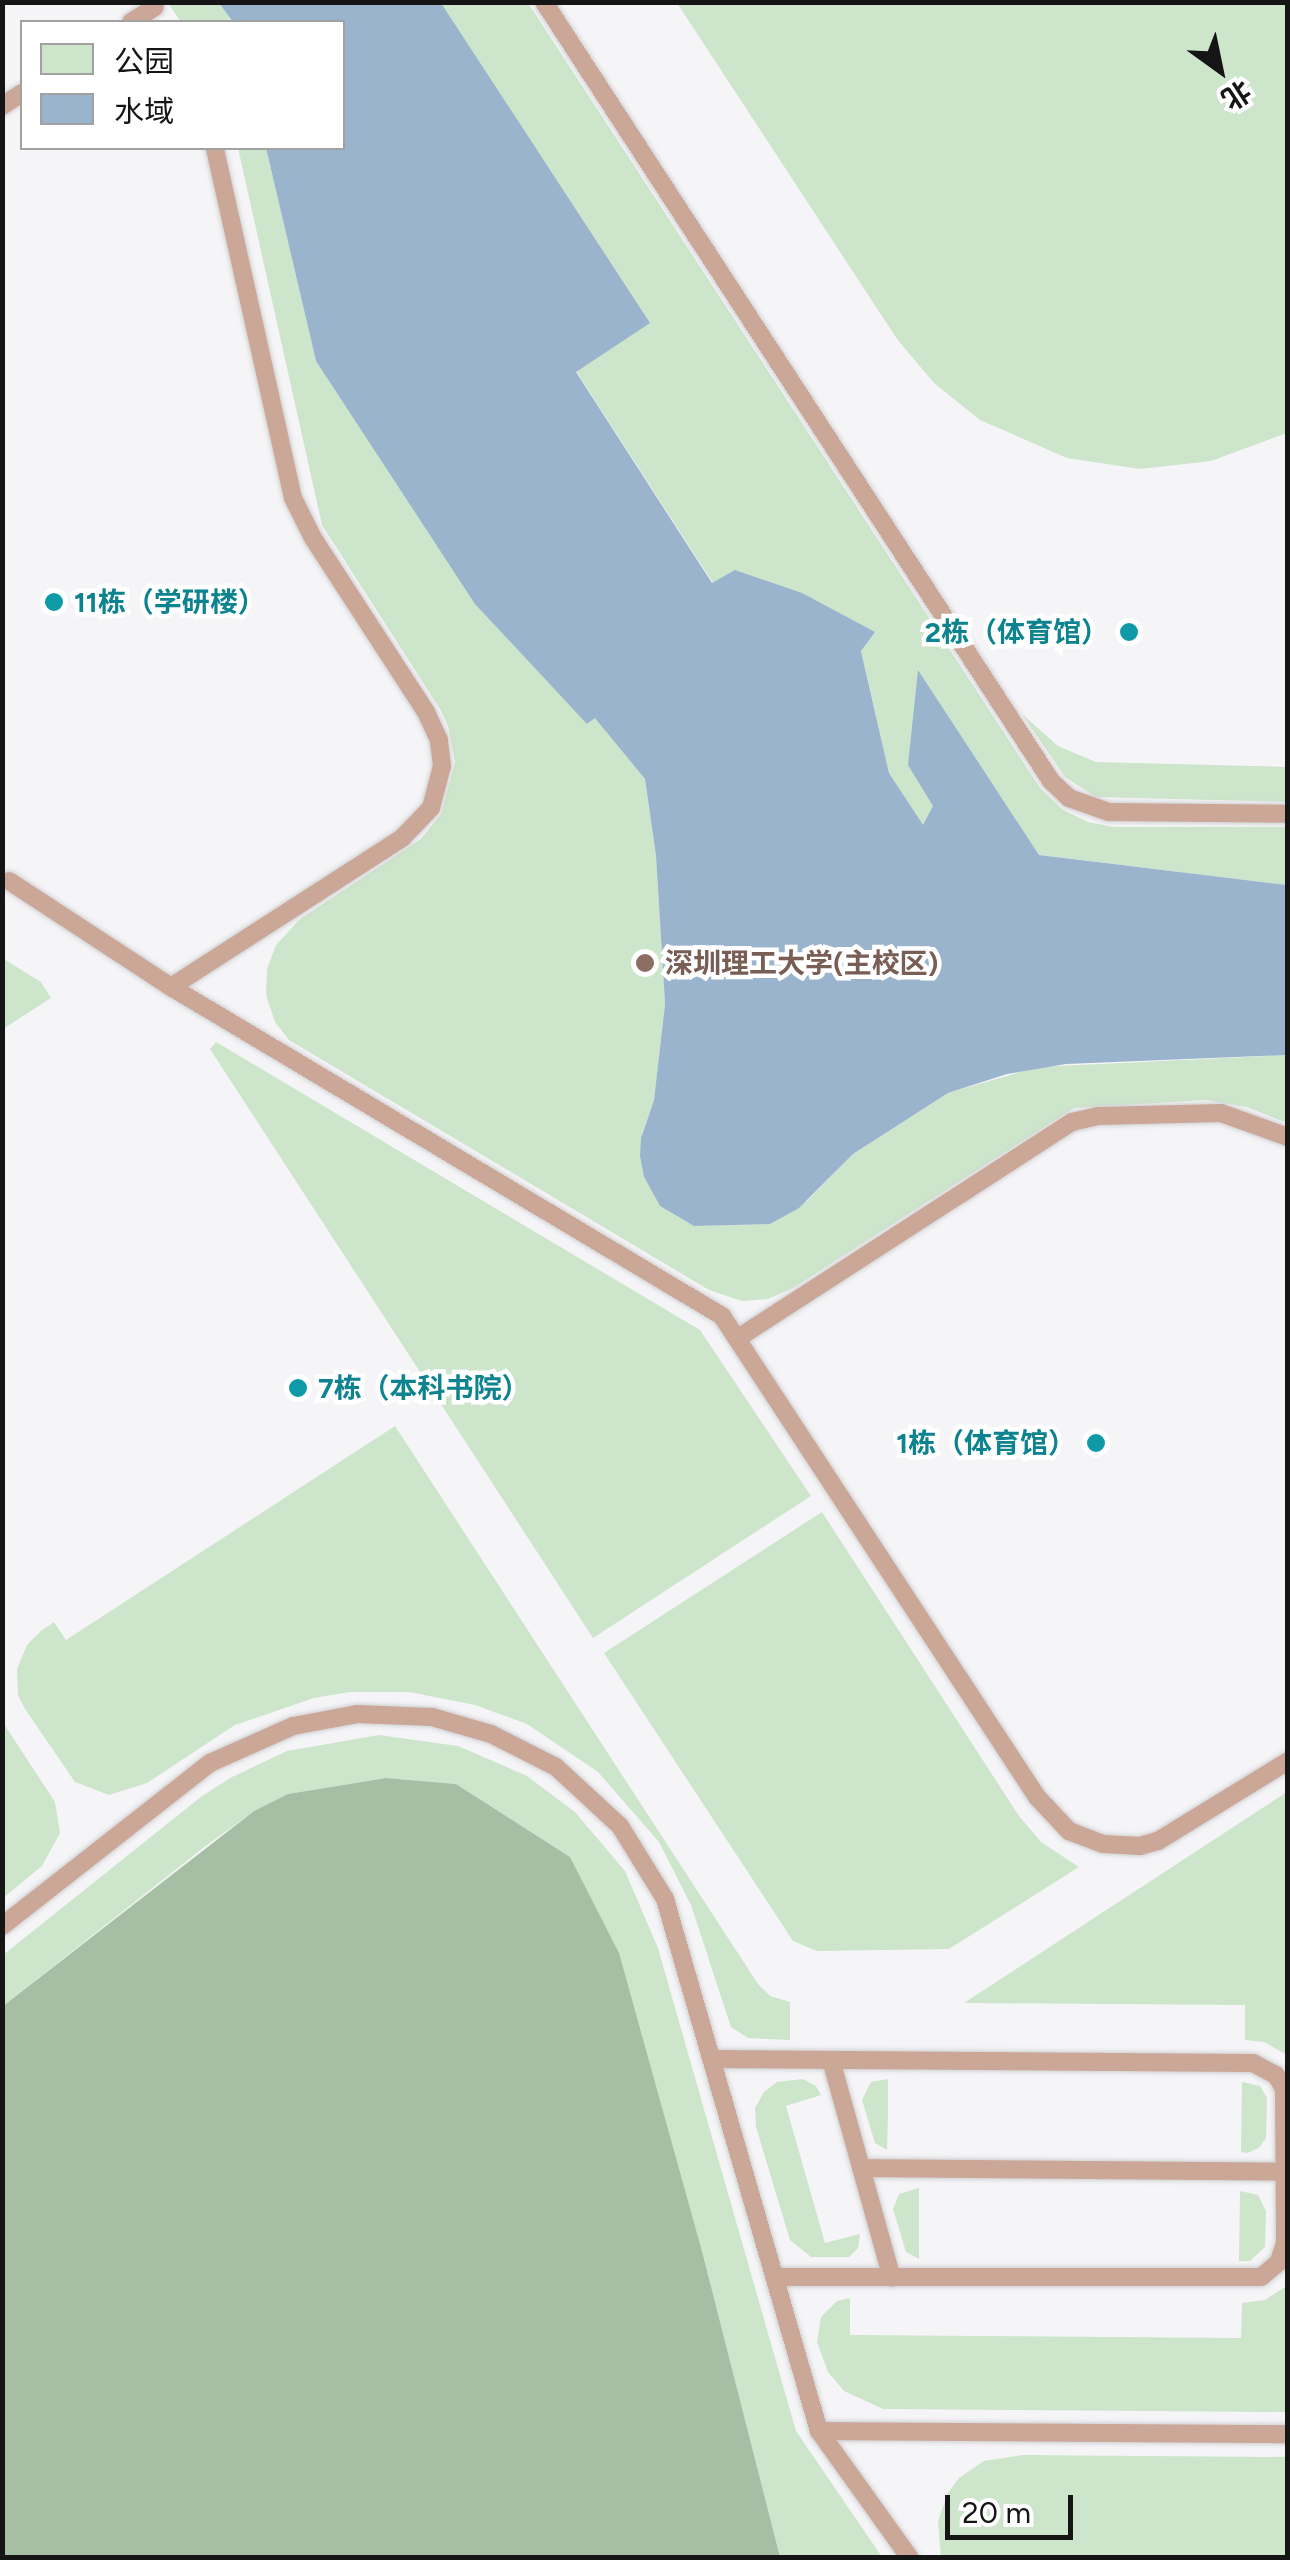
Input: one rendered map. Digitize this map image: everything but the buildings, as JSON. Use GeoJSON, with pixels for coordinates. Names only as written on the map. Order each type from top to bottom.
{"type":"FeatureCollection","features":[{"type":"Feature","properties":{"kind":"lane"},"geometry":{"type":"LineString","coordinates":[[544,2],[1051,781],[1069,798],[1109,812],[1288,814]]}},
{"type":"Feature","properties":{"kind":"lane"},"geometry":{"type":"LineString","coordinates":[[172,987],[402,838],[431,808],[442,766],[439,740],[426,712],[313,538],[293,498],[215,150]]}},
{"type":"Feature","properties":{"kind":"lane"},"geometry":{"type":"LineString","coordinates":[[10,881],[172,987],[702,1300],[738,1338],[1038,1797],[1069,1830],[1102,1844],[1140,1846],[1158,1842],[1288,1761]]}},
{"type":"Feature","properties":{"kind":"lane"},"geometry":{"type":"LineString","coordinates":[[738,1338],[1072,1122],[1098,1116],[1210,1112],[1288,1137]]}},
{"type":"Feature","properties":{"kind":"lane"},"geometry":{"type":"LineString","coordinates":[[2,1926],[189,1779],[236,1749],[322,1718],[385,1713],[432,1717],[491,1734],[533,1753],[592,1796],[620,1826],[665,1899],[818,2431],[910,2558]]}},
{"type":"Feature","properties":{"kind":"lane"},"geometry":{"type":"LineString","coordinates":[[712,2059],[1253,2063],[1276,2074],[1284,2089],[1282,2255],[1274,2268],[1254,2280],[775,2277]]}},
{"type":"Feature","properties":{"kind":"lane"},"geometry":{"type":"LineString","coordinates":[[830,2060],[892,2278]]}},
{"type":"Feature","properties":{"kind":"lane"},"geometry":{"type":"LineString","coordinates":[[861,2168],[1286,2172]]}},
{"type":"Feature","properties":{"kind":"lane"},"geometry":{"type":"LineString","coordinates":[[818,2431],[1288,2434]]}},
{"type":"Feature","properties":{"kind":"green space"},"geometry":{"type":"Polygon","coordinates":[[[168,3],[219,3],[232,20],[180,20],[168,3]]]}},
{"type":"Feature","properties":{"kind":"green space"},"geometry":{"type":"Polygon","coordinates":[[[363,3],[528,3],[1040,788],[1063,810],[1088,822],[1113,827],[1287,827],[1287,885],[1039,855],[919,672],[933,807],[923,826],[889,773],[861,650],[713,583],[576,371],[363,3]]]}},
{"type":"Feature","properties":{"kind":"green space"},"geometry":{"type":"Polygon","coordinates":[[[677,3],[1287,3],[1287,433],[1211,461],[1140,469],[1067,458],[980,420],[934,383],[897,339],[677,3]]]}},
{"type":"Feature","properties":{"kind":"green space"},"geometry":{"type":"Polygon","coordinates":[[[238,150],[266,150],[316,361],[588,724],[595,717],[645,779],[656,856],[665,1004],[654,1100],[643,1131],[640,1156],[644,1177],[660,1206],[694,1226],[770,1224],[807,1201],[853,1154],[948,1093],[1038,1067],[1287,1055],[1287,1123],[1247,1107],[1206,1100],[1074,1108],[793,1288],[768,1299],[742,1301],[709,1290],[289,1040],[275,1022],[266,995],[267,969],[276,945],[300,919],[421,839],[441,814],[455,762],[448,726],[440,709],[322,525],[238,150]]]}},
{"type":"Feature","properties":{"kind":"green space"},"geometry":{"type":"Polygon","coordinates":[[[1022,714],[1058,746],[1096,762],[1287,767],[1287,802],[1096,797],[1065,777],[1022,714]]]}},
{"type":"Feature","properties":{"kind":"green space"},"geometry":{"type":"Polygon","coordinates":[[[2,958],[41,982],[51,998],[3,1029],[2,958]]]}},
{"type":"Feature","properties":{"kind":"green space"},"geometry":{"type":"Polygon","coordinates":[[[216,1042],[700,1330],[811,1496],[593,1638],[210,1049],[216,1042]]]}},
{"type":"Feature","properties":{"kind":"green space"},"geometry":{"type":"Polygon","coordinates":[[[395,1426],[758,1984],[770,1996],[790,2002],[790,2040],[748,2038],[731,2027],[691,1905],[659,1842],[598,1772],[527,1724],[475,1705],[409,1692],[350,1692],[314,1698],[235,1725],[147,1783],[109,1795],[75,1782],[25,1709],[18,1695],[17,1669],[27,1645],[41,1631],[54,1622],[66,1640],[395,1426]]]}},
{"type":"Feature","properties":{"kind":"green space"},"geometry":{"type":"Polygon","coordinates":[[[822,1512],[1019,1816],[1041,1842],[1079,1867],[949,1949],[817,1951],[793,1941],[604,1653],[822,1512]]]}},
{"type":"Feature","properties":{"kind":"green space"},"geometry":{"type":"Polygon","coordinates":[[[2,1721],[55,1802],[60,1833],[42,1866],[3,1898],[2,1721]]]}},
{"type":"Feature","properties":{"kind":"green space"},"geometry":{"type":"Polygon","coordinates":[[[379,1735],[458,1746],[527,1776],[575,1812],[625,1871],[658,1948],[796,2431],[882,2557],[780,2557],[703,2255],[570,1857],[456,1784],[386,1778],[288,1794],[254,1811],[203,1848],[3,2006],[3,1955],[202,1796],[287,1751],[379,1735]]]}},
{"type":"Feature","properties":{"kind":"green space"},"geometry":{"type":"Polygon","coordinates":[[[386,1778],[456,1784],[570,1857],[619,1953],[703,2255],[780,2557],[3,2557],[3,2006],[254,1811],[288,1794],[386,1778]]]}},
{"type":"Feature","properties":{"kind":"green space"},"geometry":{"type":"Polygon","coordinates":[[[1287,1792],[1287,2055],[1264,2042],[1245,2040],[1245,2005],[964,2003],[1287,1792]]]}},
{"type":"Feature","properties":{"kind":"green space"},"geometry":{"type":"Polygon","coordinates":[[[803,2079],[816,2086],[821,2095],[786,2106],[825,2243],[860,2234],[858,2248],[849,2257],[811,2257],[790,2240],[756,2127],[755,2108],[764,2092],[777,2082],[803,2079]]]}},
{"type":"Feature","properties":{"kind":"green space"},"geometry":{"type":"Polygon","coordinates":[[[888,2079],[887,2150],[875,2143],[862,2100],[871,2082],[888,2079]]]}},
{"type":"Feature","properties":{"kind":"green space"},"geometry":{"type":"Polygon","coordinates":[[[1242,2082],[1260,2086],[1267,2098],[1266,2138],[1259,2148],[1247,2153],[1241,2152],[1242,2082]]]}},
{"type":"Feature","properties":{"kind":"green space"},"geometry":{"type":"Polygon","coordinates":[[[919,2188],[919,2259],[906,2252],[893,2209],[899,2194],[919,2188]]]}},
{"type":"Feature","properties":{"kind":"green space"},"geometry":{"type":"Polygon","coordinates":[[[1240,2191],[1258,2195],[1266,2211],[1265,2247],[1250,2261],[1239,2261],[1240,2191]]]}},
{"type":"Feature","properties":{"kind":"green space"},"geometry":{"type":"Polygon","coordinates":[[[1287,2286],[1287,2412],[883,2409],[844,2391],[828,2372],[817,2342],[821,2317],[837,2301],[850,2298],[850,2335],[1241,2338],[1242,2303],[1265,2300],[1287,2286]]]}},
{"type":"Feature","properties":{"kind":"green space"},"geometry":{"type":"Polygon","coordinates":[[[1022,2455],[1287,2457],[1287,2557],[941,2557],[938,2521],[948,2493],[959,2478],[984,2461],[1022,2455]]]}},
{"type":"Feature","properties":{"kind":"water"},"geometry":{"type":"Polygon","coordinates":[[[219,3],[441,3],[650,323],[576,372],[712,583],[735,570],[802,593],[875,632],[861,651],[889,773],[923,825],[933,806],[908,765],[918,670],[1039,855],[1287,885],[1287,1055],[1066,1064],[1007,1074],[948,1093],[853,1154],[799,1208],[770,1224],[694,1226],[660,1206],[644,1177],[640,1156],[641,1138],[654,1100],[665,1004],[656,856],[645,779],[595,718],[587,724],[475,604],[316,361],[266,150],[345,150],[345,20],[232,20],[219,3]]]}},
{"type":"Feature","properties":{"kind":"place","name":"11栋（学研楼）"},"geometry":{"type":"Point","coordinates":[54,602]}},
{"type":"Feature","properties":{"kind":"place","name":"2栋（体育馆）"},"geometry":{"type":"Point","coordinates":[1129,632]}},
{"type":"Feature","properties":{"kind":"place","name":"深圳理工大学(主校区)"},"geometry":{"type":"Point","coordinates":[645,963]}},
{"type":"Feature","properties":{"kind":"place","name":"7栋（本科书院）"},"geometry":{"type":"Point","coordinates":[298,1388]}},
{"type":"Feature","properties":{"kind":"place","name":"1栋（体育馆）"},"geometry":{"type":"Point","coordinates":[1096,1443]}}]}
